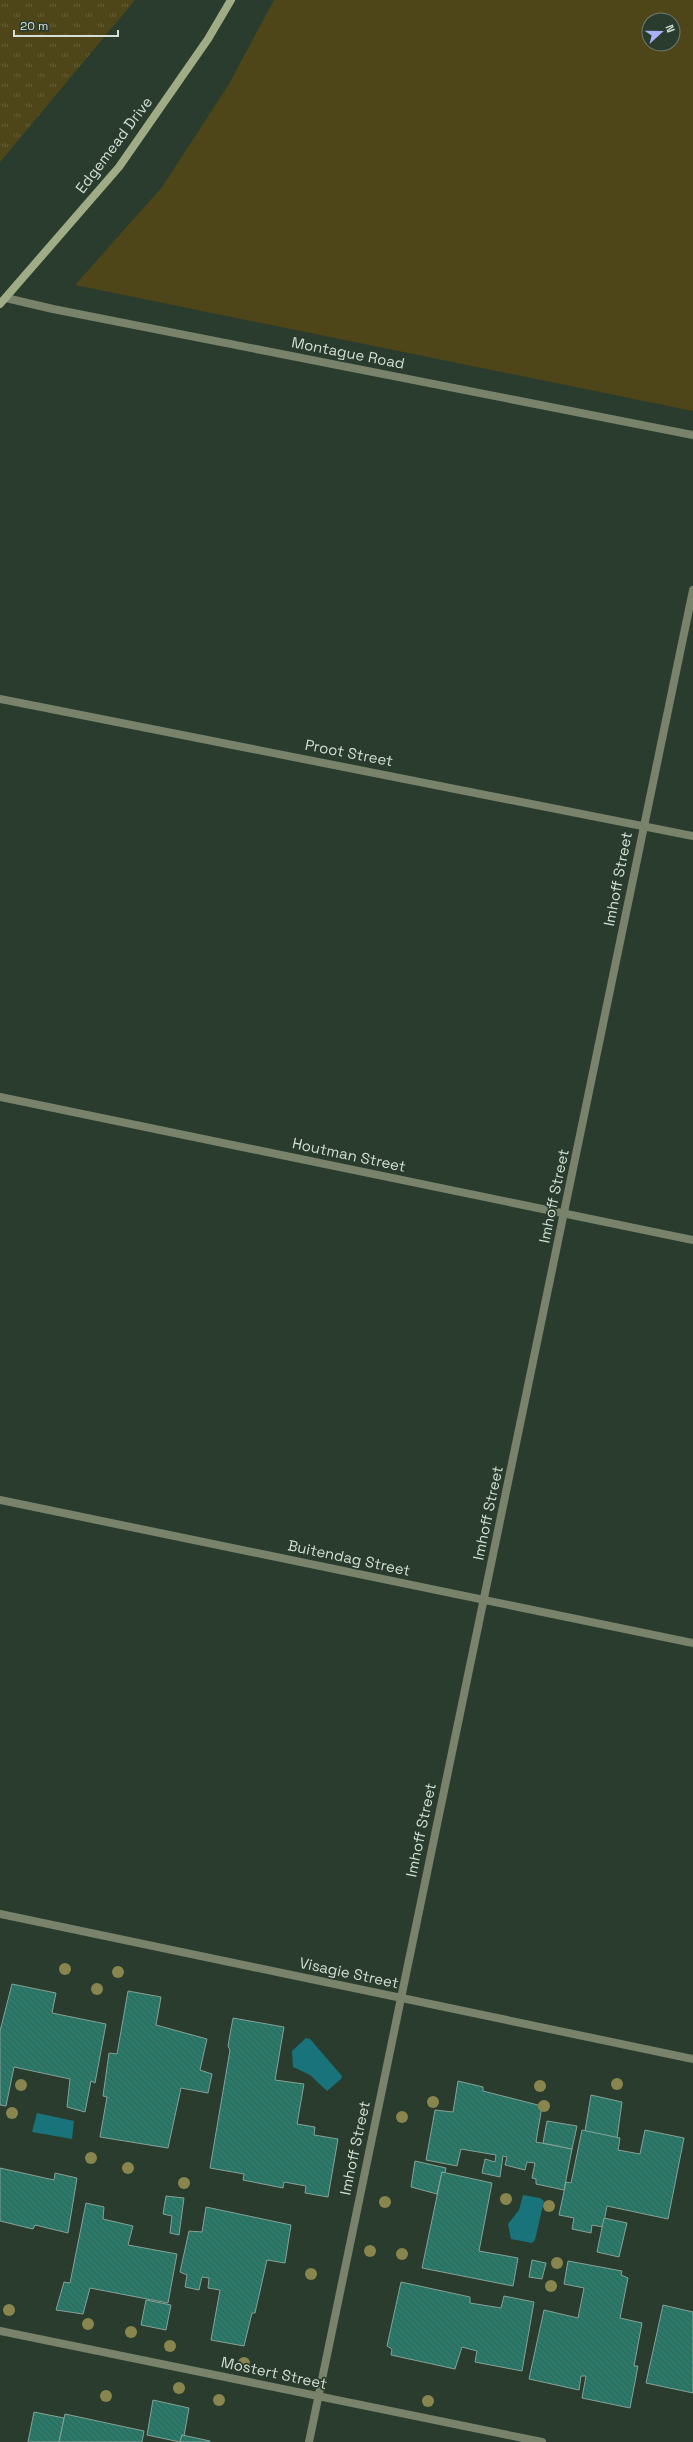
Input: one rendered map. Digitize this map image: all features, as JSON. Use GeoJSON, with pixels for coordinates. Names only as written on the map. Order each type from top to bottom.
{"type":"FeatureCollection","features":[{"type":"Feature","properties":{"kind":"street","name":"Edgemead Drive"},"geometry":{"type":"LineString","coordinates":[[6,298],[119,167],[208,39],[232,0]]}},
{"type":"Feature","properties":{"kind":"street"},"geometry":{"type":"LineString","coordinates":[[0,304],[6,298]]}},
{"type":"Feature","properties":{"kind":"street","name":"Montague Road"},"geometry":{"type":"LineString","coordinates":[[6,298],[53,309],[693,435]]}},
{"type":"Feature","properties":{"kind":"street","name":"Imhoff Street"},"geometry":{"type":"LineString","coordinates":[[309,2442],[693,590]]}},
{"type":"Feature","properties":{"kind":"street","name":"Proot Street"},"geometry":{"type":"LineString","coordinates":[[0,699],[693,836]]}},
{"type":"Feature","properties":{"kind":"street","name":"Houtman Street"},"geometry":{"type":"LineString","coordinates":[[0,1097],[693,1240]]}},
{"type":"Feature","properties":{"kind":"street","name":"Buitendag Street"},"geometry":{"type":"LineString","coordinates":[[0,1500],[693,1643]]}},
{"type":"Feature","properties":{"kind":"street","name":"Visagie Street"},"geometry":{"type":"LineString","coordinates":[[0,1914],[693,2059]]}},
{"type":"Feature","properties":{"kind":"street","name":"Mostert Street"},"geometry":{"type":"LineString","coordinates":[[0,2331],[542,2442]]}},
{"type":"Feature","properties":{"kind":"green space"},"geometry":{"type":"Polygon","coordinates":[[[0,0],[135,0],[0,162],[0,0]]]}},
{"type":"Feature","properties":{"kind":"green space"},"geometry":{"type":"Polygon","coordinates":[[[274,0],[693,0],[693,411],[75,285],[162,187],[229,84],[274,0]]]}},
{"type":"Feature","properties":{"kind":"water"},"geometry":{"type":"Polygon","coordinates":[[[306,2038],[310,2039],[342,2076],[341,2079],[327,2091],[310,2075],[293,2067],[292,2051],[306,2038]]]}},
{"type":"Feature","properties":{"kind":"water"},"geometry":{"type":"Polygon","coordinates":[[[37,2113],[74,2121],[72,2139],[32,2132],[37,2113]]]}},
{"type":"Feature","properties":{"kind":"water"},"geometry":{"type":"Polygon","coordinates":[[[523,2195],[540,2198],[544,2201],[535,2240],[532,2243],[511,2239],[508,2224],[519,2210],[523,2195]]]}},
{"type":"Feature","properties":{"kind":"building"},"geometry":{"type":"Polygon","coordinates":[[[12,1984],[56,1993],[52,2013],[106,2024],[95,2083],[91,2081],[85,2112],[67,2107],[70,2079],[14,2067],[6,2106],[0,2105],[0,2031],[12,1984]]]}},
{"type":"Feature","properties":{"kind":"building"},"geometry":{"type":"Polygon","coordinates":[[[128,1991],[161,1997],[156,2025],[207,2039],[200,2070],[212,2074],[208,2093],[181,2088],[168,2148],[100,2137],[107,2097],[103,2096],[109,2053],[117,2054],[128,1991]]]}},
{"type":"Feature","properties":{"kind":"building"},"geometry":{"type":"Polygon","coordinates":[[[233,2018],[284,2027],[275,2080],[304,2084],[297,2124],[315,2127],[314,2135],[338,2139],[328,2197],[305,2193],[306,2186],[284,2182],[283,2188],[243,2180],[244,2174],[210,2168],[230,2050],[228,2046],[233,2018]]]}},
{"type":"Feature","properties":{"kind":"building"},"geometry":{"type":"Polygon","coordinates":[[[458,2081],[483,2087],[483,2091],[542,2106],[536,2142],[572,2149],[564,2190],[536,2184],[536,2179],[532,2178],[535,2163],[527,2162],[525,2170],[505,2165],[507,2157],[503,2156],[500,2177],[482,2173],[485,2159],[495,2162],[496,2155],[461,2149],[457,2166],[426,2160],[435,2110],[453,2112],[458,2081]]]}},
{"type":"Feature","properties":{"kind":"building"},"geometry":{"type":"Polygon","coordinates":[[[591,2095],[622,2102],[617,2138],[585,2131],[591,2095]]]}},
{"type":"Feature","properties":{"kind":"building"},"geometry":{"type":"Polygon","coordinates":[[[547,2121],[577,2126],[572,2149],[543,2143],[547,2121]]]}},
{"type":"Feature","properties":{"kind":"building"},"geometry":{"type":"Polygon","coordinates":[[[582,2130],[620,2138],[618,2150],[640,2154],[645,2130],[684,2138],[668,2219],[607,2206],[603,2227],[592,2225],[591,2233],[572,2229],[574,2218],[559,2215],[566,2182],[571,2183],[582,2130]]]}},
{"type":"Feature","properties":{"kind":"building"},"geometry":{"type":"Polygon","coordinates":[[[415,2161],[446,2168],[445,2173],[442,2172],[437,2194],[411,2187],[415,2161]]]}},
{"type":"Feature","properties":{"kind":"building"},"geometry":{"type":"Polygon","coordinates":[[[0,2168],[54,2180],[55,2173],[77,2178],[68,2233],[35,2225],[33,2229],[0,2221],[0,2168]]]}},
{"type":"Feature","properties":{"kind":"building"},"geometry":{"type":"Polygon","coordinates":[[[442,2172],[492,2183],[479,2251],[518,2258],[513,2286],[422,2268],[442,2172]]]}},
{"type":"Feature","properties":{"kind":"building"},"geometry":{"type":"Polygon","coordinates":[[[166,2196],[184,2198],[179,2235],[170,2233],[172,2216],[163,2214],[166,2196]]]}},
{"type":"Feature","properties":{"kind":"building"},"geometry":{"type":"Polygon","coordinates":[[[86,2203],[104,2207],[103,2219],[133,2226],[128,2245],[177,2254],[168,2303],[90,2288],[83,2314],[56,2310],[64,2282],[70,2283],[86,2203]]]}},
{"type":"Feature","properties":{"kind":"building"},"geometry":{"type":"Polygon","coordinates":[[[206,2207],[291,2225],[285,2263],[267,2260],[255,2313],[252,2313],[244,2346],[211,2340],[220,2290],[208,2288],[209,2278],[202,2277],[199,2290],[185,2287],[187,2275],[180,2272],[189,2231],[202,2232],[206,2207]]]}},
{"type":"Feature","properties":{"kind":"building"},"geometry":{"type":"Polygon","coordinates":[[[604,2218],[627,2223],[619,2257],[597,2252],[604,2218]]]}},
{"type":"Feature","properties":{"kind":"building"},"geometry":{"type":"Polygon","coordinates":[[[532,2260],[546,2263],[542,2279],[529,2277],[532,2260]]]}},
{"type":"Feature","properties":{"kind":"building"},"geometry":{"type":"Polygon","coordinates":[[[568,2261],[622,2271],[621,2275],[628,2278],[620,2318],[642,2323],[634,2366],[638,2366],[630,2408],[582,2398],[586,2376],[581,2376],[579,2390],[529,2379],[544,2310],[578,2318],[584,2288],[564,2284],[568,2261]]]}},
{"type":"Feature","properties":{"kind":"building"},"geometry":{"type":"Polygon","coordinates":[[[401,2282],[470,2297],[470,2303],[501,2308],[504,2296],[534,2302],[522,2371],[475,2362],[477,2351],[462,2347],[455,2369],[391,2355],[392,2349],[387,2346],[401,2282]]]}},
{"type":"Feature","properties":{"kind":"building"},"geometry":{"type":"Polygon","coordinates":[[[146,2300],[171,2305],[166,2330],[141,2325],[146,2300]]]}},
{"type":"Feature","properties":{"kind":"building"},"geometry":{"type":"Polygon","coordinates":[[[663,2305],[693,2312],[693,2393],[646,2383],[663,2305]]]}},
{"type":"Feature","properties":{"kind":"building"},"geometry":{"type":"Polygon","coordinates":[[[153,2400],[189,2408],[184,2436],[182,2435],[180,2442],[147,2435],[153,2400]]]}},
{"type":"Feature","properties":{"kind":"building"},"geometry":{"type":"Polygon","coordinates":[[[34,2412],[64,2418],[59,2442],[28,2442],[34,2412]]]}},
{"type":"Feature","properties":{"kind":"building"},"geometry":{"type":"Polygon","coordinates":[[[65,2414],[144,2431],[142,2442],[59,2442],[65,2414]]]}},
{"type":"Feature","properties":{"kind":"building"},"geometry":{"type":"Polygon","coordinates":[[[182,2435],[210,2441],[210,2442],[180,2442],[182,2435]]]}}]}
